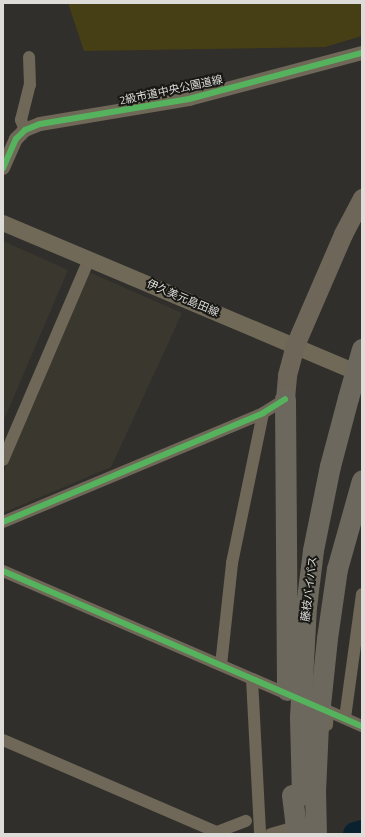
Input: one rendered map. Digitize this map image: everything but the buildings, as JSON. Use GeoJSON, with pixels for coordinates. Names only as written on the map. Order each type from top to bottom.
{"type":"FeatureCollection","features":[{"type":"Feature","properties":{"kind":"highway"},"geometry":{"type":"LineString","coordinates":[[316,834],[303,794],[287,674],[285,399],[287,376],[295,345],[343,234],[362,198]]}},
{"type":"Feature","properties":{"kind":"highway","name":"藤枝バイパス"},"geometry":{"type":"LineString","coordinates":[[305,834],[300,718],[306,607],[313,550],[330,466],[362,349]]}},
{"type":"Feature","properties":{"kind":"highway"},"geometry":{"type":"LineString","coordinates":[[297,834],[303,794],[318,724],[327,638],[337,569],[362,480]]}},
{"type":"Feature","properties":{"kind":"main road","name":"伊久美元島田線"},"geometry":{"type":"LineString","coordinates":[[3,223],[295,345],[362,375]]}},
{"type":"Feature","properties":{"kind":"street","name":"2級市道中央公園道線"},"geometry":{"type":"LineString","coordinates":[[3,168],[16,139],[26,130],[40,124],[188,99],[362,53]]}},
{"type":"Feature","properties":{"kind":"street"},"geometry":{"type":"LineString","coordinates":[[26,130],[21,120],[30,85],[29,57]]}},
{"type":"Feature","properties":{"kind":"street"},"geometry":{"type":"LineString","coordinates":[[3,460],[89,259]]}},
{"type":"Feature","properties":{"kind":"street"},"geometry":{"type":"LineString","coordinates":[[3,522],[263,413],[285,399]]}},
{"type":"Feature","properties":{"kind":"street"},"geometry":{"type":"LineString","coordinates":[[221,666],[232,563],[263,413]]}},
{"type":"Feature","properties":{"kind":"street"},"geometry":{"type":"LineString","coordinates":[[3,571],[280,691]]}},
{"type":"Feature","properties":{"kind":"street"},"geometry":{"type":"LineString","coordinates":[[345,718],[362,594]]}},
{"type":"Feature","properties":{"kind":"street"},"geometry":{"type":"LineString","coordinates":[[252,679],[260,834]]}},
{"type":"Feature","properties":{"kind":"street"},"geometry":{"type":"LineString","coordinates":[[271,834],[288,829],[325,804],[328,711],[362,726]]}},
{"type":"Feature","properties":{"kind":"street"},"geometry":{"type":"LineString","coordinates":[[3,740],[216,832],[246,821]]}},
{"type":"Feature","properties":{"kind":"shaded area"},"geometry":{"type":"Polygon","coordinates":[[[68,3],[362,3],[362,36],[325,47],[84,51],[68,3]]]}},
{"type":"Feature","properties":{"kind":"shaded area"},"geometry":{"type":"Polygon","coordinates":[[[3,241],[68,270],[3,422],[3,241]]]}},
{"type":"Feature","properties":{"kind":"shaded area"},"geometry":{"type":"Polygon","coordinates":[[[84,270],[182,313],[111,467],[3,513],[3,474],[84,270]]]}},
{"type":"Feature","properties":{"kind":"waterway"},"geometry":{"type":"LineString","coordinates":[[355,834],[362,832]]}},
{"type":"Feature","properties":{"kind":"cycle path"},"geometry":{"type":"LineString","coordinates":[[3,168],[16,139],[25,130],[40,124],[189,99],[362,53]]}},
{"type":"Feature","properties":{"kind":"cycle path"},"geometry":{"type":"LineString","coordinates":[[3,522],[263,413],[285,399]]}},
{"type":"Feature","properties":{"kind":"cycle path"},"geometry":{"type":"LineString","coordinates":[[3,571],[362,726]]}}]}
